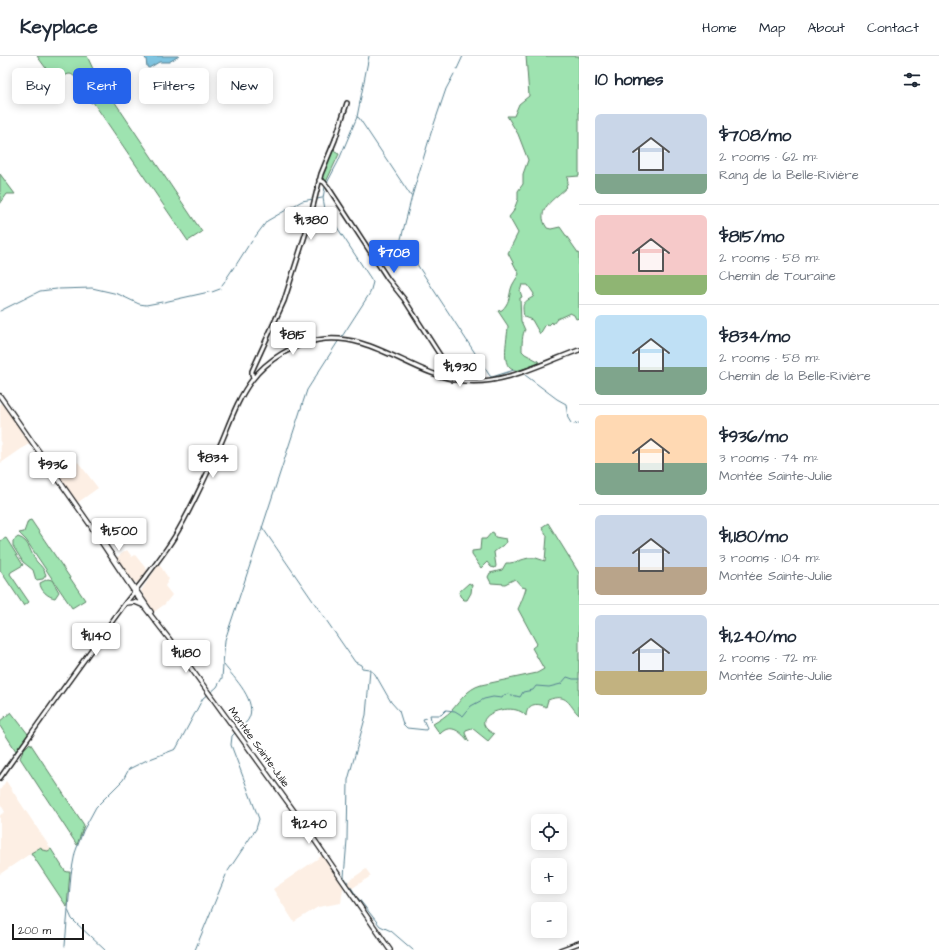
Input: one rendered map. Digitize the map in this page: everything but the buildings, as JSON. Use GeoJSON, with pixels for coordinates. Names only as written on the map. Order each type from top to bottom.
{"type":"FeatureCollection","features":[{"type":"Feature","properties":{"kind":"main road","name":"Montée Sainte-Julie"},"geometry":{"type":"LineString","coordinates":[[0,396],[166,635],[310,833],[390,950]]}},
{"type":"Feature","properties":{"kind":"main road","name":"Montée Sainte-Julie"},"geometry":{"type":"LineString","coordinates":[[136,591],[143,605],[166,635]]}},
{"type":"Feature","properties":{"kind":"main road"},"geometry":{"type":"LineString","coordinates":[[126,603],[135,602],[143,605]]}},
{"type":"Feature","properties":{"kind":"street"},"geometry":{"type":"LineString","coordinates":[[253,378],[252,372],[281,309],[296,264],[319,180],[336,138],[347,103]]}},
{"type":"Feature","properties":{"kind":"street"},"geometry":{"type":"LineString","coordinates":[[319,180],[324,182],[328,187],[388,279],[404,300],[452,374],[453,380]]}},
{"type":"Feature","properties":{"kind":"street"},"geometry":{"type":"LineString","coordinates":[[0,778],[57,696],[168,547],[187,514],[213,461],[241,397],[253,378],[270,361],[292,348],[314,341],[342,339],[373,346],[435,374],[453,380],[475,382],[500,379],[579,350]]}},
{"type":"Feature","properties":{"kind":"street"},"geometry":{"type":"LineString","coordinates":[[560,950],[579,943]]}},
{"type":"Feature","properties":{"kind":"shaded area"},"geometry":{"type":"Polygon","coordinates":[[[2,403],[30,443],[1,463],[0,404],[2,403]]]}},
{"type":"Feature","properties":{"kind":"shaded area"},"geometry":{"type":"Polygon","coordinates":[[[78,462],[98,488],[77,503],[59,476],[78,462]]]}},
{"type":"Feature","properties":{"kind":"shaded area"},"geometry":{"type":"Polygon","coordinates":[[[127,550],[132,557],[135,555],[148,571],[137,583],[133,581],[116,558],[127,550]]]}},
{"type":"Feature","properties":{"kind":"shaded area"},"geometry":{"type":"Polygon","coordinates":[[[159,564],[169,579],[165,586],[172,595],[165,604],[154,612],[141,591],[159,564]]]}},
{"type":"Feature","properties":{"kind":"shaded area"},"geometry":{"type":"Polygon","coordinates":[[[6,781],[51,849],[48,851],[42,850],[40,847],[0,874],[0,815],[5,812],[0,803],[0,790],[6,781]]]}},
{"type":"Feature","properties":{"kind":"shaded area"},"geometry":{"type":"Polygon","coordinates":[[[323,855],[345,887],[343,888],[341,903],[318,907],[294,922],[273,889],[323,855]]]}},
{"type":"Feature","properties":{"kind":"shaded area"},"geometry":{"type":"Polygon","coordinates":[[[366,869],[371,876],[351,889],[347,882],[366,869]]]}},
{"type":"Feature","properties":{"kind":"green space"},"geometry":{"type":"Polygon","coordinates":[[[37,56],[87,56],[93,68],[73,68],[73,75],[68,74],[65,76],[65,68],[46,68],[37,56]]]}},
{"type":"Feature","properties":{"kind":"green space"},"geometry":{"type":"Polygon","coordinates":[[[526,56],[579,56],[579,176],[567,177],[567,187],[552,200],[544,210],[543,215],[547,228],[551,229],[560,227],[579,254],[579,318],[576,319],[574,315],[570,313],[557,319],[553,324],[552,322],[549,325],[546,324],[540,334],[532,320],[524,317],[524,304],[533,297],[534,294],[528,285],[522,285],[520,291],[522,297],[520,298],[521,321],[525,330],[522,351],[539,363],[521,370],[514,370],[509,367],[506,361],[508,326],[498,311],[502,310],[506,305],[513,283],[519,274],[508,253],[518,233],[509,217],[513,212],[518,199],[518,191],[523,184],[523,174],[528,160],[518,134],[507,116],[514,116],[519,104],[529,96],[526,56]]]}},
{"type":"Feature","properties":{"kind":"green space"},"geometry":{"type":"Polygon","coordinates":[[[94,104],[116,104],[202,232],[188,241],[94,104]]]}},
{"type":"Feature","properties":{"kind":"green space"},"geometry":{"type":"Polygon","coordinates":[[[334,147],[335,152],[339,154],[326,182],[321,176],[334,147]]]}},
{"type":"Feature","properties":{"kind":"green space"},"geometry":{"type":"Polygon","coordinates":[[[0,174],[15,194],[7,194],[0,204],[0,174]]]}},
{"type":"Feature","properties":{"kind":"green space"},"geometry":{"type":"Polygon","coordinates":[[[31,520],[85,600],[72,608],[26,540],[19,533],[24,532],[28,521],[31,520]]]}},
{"type":"Feature","properties":{"kind":"green space"},"geometry":{"type":"Polygon","coordinates":[[[548,523],[579,573],[579,715],[567,701],[560,698],[555,698],[548,700],[546,707],[536,704],[533,705],[528,709],[526,716],[520,711],[511,709],[494,712],[487,716],[484,722],[486,728],[494,734],[488,741],[472,728],[466,730],[465,733],[469,742],[460,732],[456,730],[448,729],[440,734],[433,724],[450,712],[472,689],[481,685],[537,673],[544,669],[532,648],[537,644],[518,609],[526,588],[522,587],[515,579],[505,584],[491,583],[488,577],[490,573],[502,570],[506,563],[532,558],[545,561],[547,536],[542,527],[548,523]]]}},
{"type":"Feature","properties":{"kind":"green space"},"geometry":{"type":"Polygon","coordinates":[[[492,532],[494,533],[495,537],[506,539],[507,542],[494,552],[495,568],[491,567],[487,562],[481,568],[472,555],[472,551],[480,550],[481,539],[486,539],[492,532]]]}},
{"type":"Feature","properties":{"kind":"green space"},"geometry":{"type":"Polygon","coordinates":[[[18,537],[25,541],[35,559],[43,569],[46,575],[43,579],[36,580],[33,570],[23,562],[13,546],[13,541],[18,537]]]}},
{"type":"Feature","properties":{"kind":"green space"},"geometry":{"type":"Polygon","coordinates":[[[6,538],[23,565],[10,574],[29,602],[24,606],[0,570],[0,541],[6,538]]]}},
{"type":"Feature","properties":{"kind":"green space"},"geometry":{"type":"Polygon","coordinates":[[[48,579],[52,580],[59,592],[55,598],[45,593],[40,586],[40,583],[48,579]]]}},
{"type":"Feature","properties":{"kind":"green space"},"geometry":{"type":"Polygon","coordinates":[[[469,583],[472,585],[471,593],[467,600],[464,600],[460,596],[459,592],[469,583]]]}},
{"type":"Feature","properties":{"kind":"green space"},"geometry":{"type":"Polygon","coordinates":[[[11,712],[28,734],[16,751],[0,726],[0,721],[11,712]]]}},
{"type":"Feature","properties":{"kind":"green space"},"geometry":{"type":"Polygon","coordinates":[[[30,743],[84,825],[77,845],[20,758],[24,749],[30,743]]]}},
{"type":"Feature","properties":{"kind":"green space"},"geometry":{"type":"Polygon","coordinates":[[[41,847],[42,850],[48,851],[51,849],[65,871],[70,872],[67,907],[31,853],[41,847]]]}},
{"type":"Feature","properties":{"kind":"water"},"geometry":{"type":"Polygon","coordinates":[[[143,56],[179,56],[169,62],[159,62],[149,68],[147,67],[146,59],[143,56]]]}},
{"type":"Feature","properties":{"kind":"waterway"},"geometry":{"type":"LineString","coordinates":[[327,183],[338,162],[357,117],[369,56]]}},
{"type":"Feature","properties":{"kind":"waterway"},"geometry":{"type":"LineString","coordinates":[[457,69],[463,56]]}},
{"type":"Feature","properties":{"kind":"waterway"},"geometry":{"type":"LineString","coordinates":[[401,239],[431,133],[446,89],[454,74]]}},
{"type":"Feature","properties":{"kind":"waterway"},"geometry":{"type":"LineString","coordinates":[[357,117],[411,196]]}},
{"type":"Feature","properties":{"kind":"waterway"},"geometry":{"type":"LineString","coordinates":[[325,187],[323,198],[325,209],[373,282],[370,293],[341,338]]}},
{"type":"Feature","properties":{"kind":"waterway"},"geometry":{"type":"LineString","coordinates":[[317,199],[322,198]]}},
{"type":"Feature","properties":{"kind":"waterway"},"geometry":{"type":"LineString","coordinates":[[255,237],[267,221],[302,201],[313,199]]}},
{"type":"Feature","properties":{"kind":"waterway"},"geometry":{"type":"LineString","coordinates":[[403,243],[490,376],[492,377],[514,370]]}},
{"type":"Feature","properties":{"kind":"waterway"},"geometry":{"type":"LineString","coordinates":[[236,265],[248,246]]}},
{"type":"Feature","properties":{"kind":"waterway"},"geometry":{"type":"LineString","coordinates":[[226,279],[234,267]]}},
{"type":"Feature","properties":{"kind":"waterway"},"geometry":{"type":"LineString","coordinates":[[222,285],[225,281]]}},
{"type":"Feature","properties":{"kind":"waterway"},"geometry":{"type":"LineString","coordinates":[[59,289],[92,288],[118,294],[139,304],[146,305],[162,302]]}},
{"type":"Feature","properties":{"kind":"waterway"},"geometry":{"type":"LineString","coordinates":[[0,311],[40,291],[57,289]]}},
{"type":"Feature","properties":{"kind":"waterway"},"geometry":{"type":"LineString","coordinates":[[212,292],[220,289]]}},
{"type":"Feature","properties":{"kind":"waterway"},"geometry":{"type":"LineString","coordinates":[[164,302],[209,292]]}},
{"type":"Feature","properties":{"kind":"waterway"},"geometry":{"type":"LineString","coordinates":[[252,559],[307,390],[339,340]]}},
{"type":"Feature","properties":{"kind":"waterway"},"geometry":{"type":"LineString","coordinates":[[525,375],[566,404],[568,418],[571,423]]}},
{"type":"Feature","properties":{"kind":"waterway"},"geometry":{"type":"LineString","coordinates":[[574,424],[579,423]]}},
{"type":"Feature","properties":{"kind":"waterway"},"geometry":{"type":"LineString","coordinates":[[262,527],[355,662],[361,665],[362,668],[369,669],[375,674],[391,702],[399,711],[403,724],[407,728],[426,730],[427,728],[423,719],[427,718],[430,721],[430,715],[441,715],[446,710],[455,711],[463,716],[471,706],[484,699],[493,697],[502,698],[504,695],[508,694],[520,697],[523,692],[533,690],[536,686],[549,687],[561,684],[567,677],[579,679]]}},
{"type":"Feature","properties":{"kind":"waterway"},"geometry":{"type":"LineString","coordinates":[[210,693],[217,687],[222,678],[225,640],[251,562]]}},
{"type":"Feature","properties":{"kind":"waterway"},"geometry":{"type":"LineString","coordinates":[[224,665],[239,683],[248,698],[250,706],[251,713],[248,720],[232,736],[231,745],[259,819],[256,829],[228,871]]}},
{"type":"Feature","properties":{"kind":"waterway"},"geometry":{"type":"LineString","coordinates":[[345,879],[348,780],[366,715],[370,670]]}},
{"type":"Feature","properties":{"kind":"waterway"},"geometry":{"type":"LineString","coordinates":[[150,759],[176,749],[203,698],[208,694]]}},
{"type":"Feature","properties":{"kind":"waterway"},"geometry":{"type":"LineString","coordinates":[[65,946],[71,874],[75,853],[83,831],[96,807],[123,780],[129,769],[147,760]]}},
{"type":"Feature","properties":{"kind":"waterway"},"geometry":{"type":"LineString","coordinates":[[195,950],[226,875]]}},
{"type":"Feature","properties":{"kind":"waterway"},"geometry":{"type":"LineString","coordinates":[[350,886],[356,895]]}},
{"type":"Feature","properties":{"kind":"waterway"},"geometry":{"type":"LineString","coordinates":[[358,898],[380,926],[391,931],[413,950]]}},
{"type":"Feature","properties":{"kind":"waterway"},"geometry":{"type":"LineString","coordinates":[[68,910],[72,919],[105,950]]}}]}
